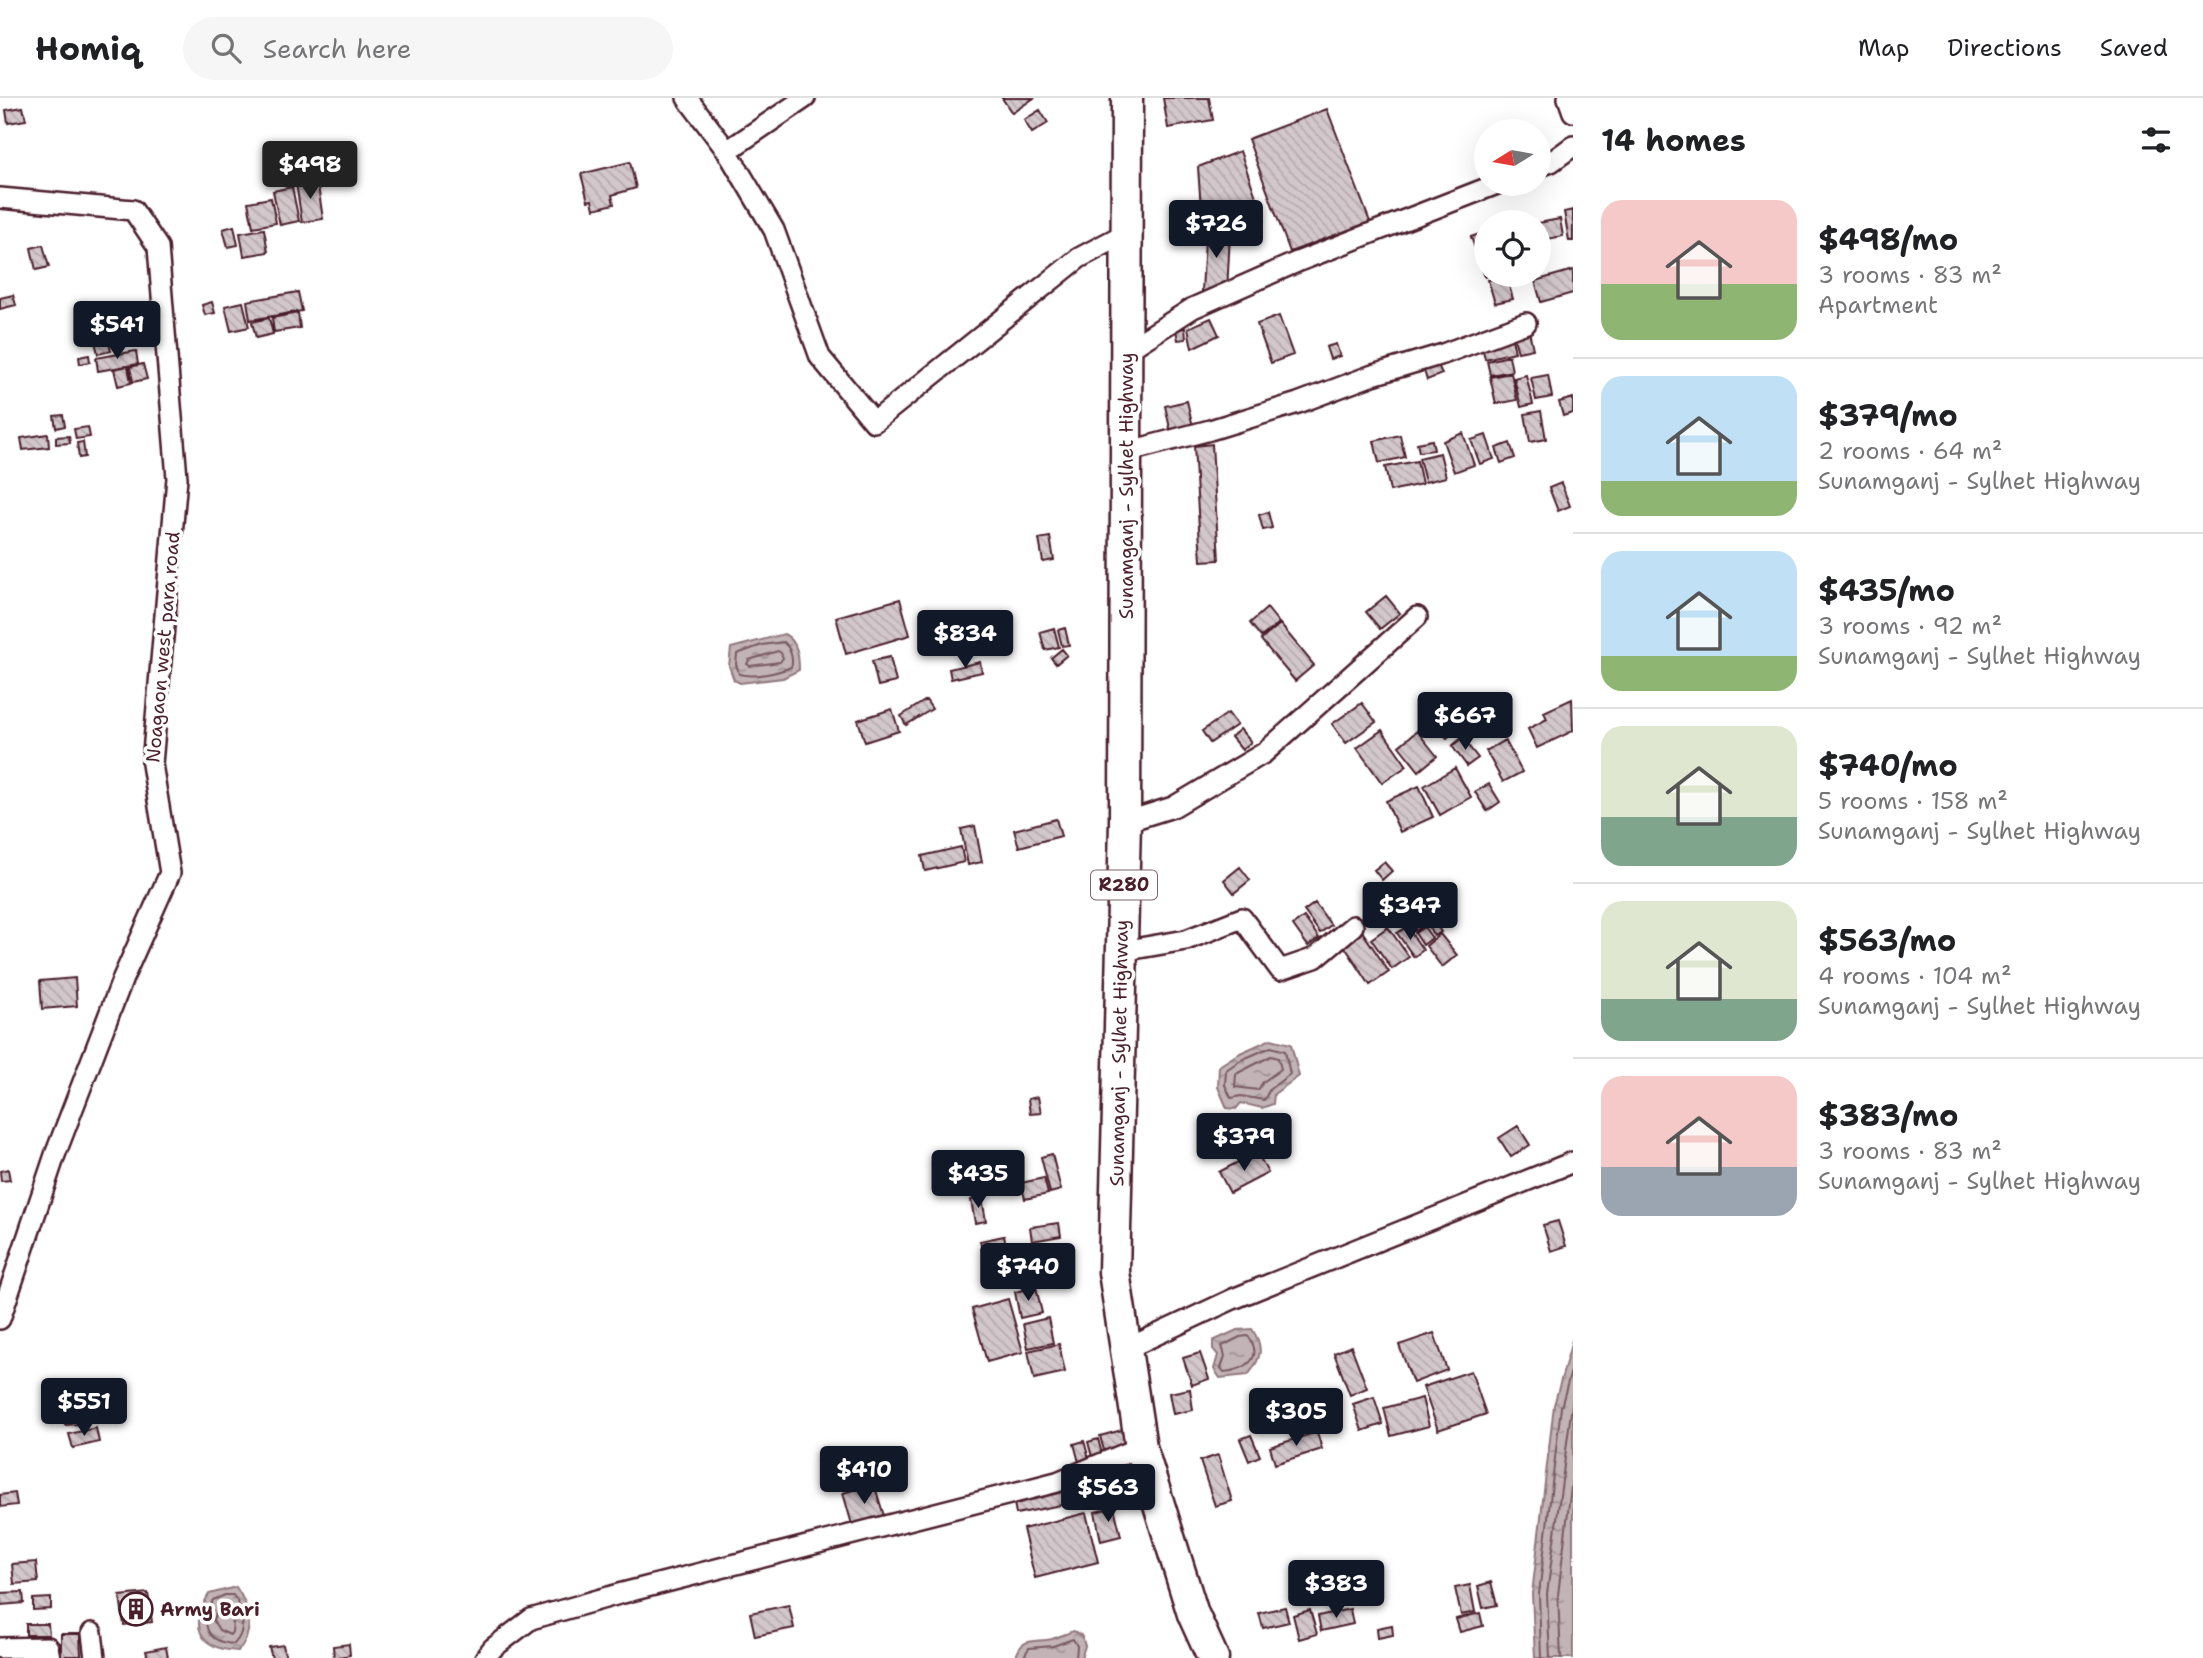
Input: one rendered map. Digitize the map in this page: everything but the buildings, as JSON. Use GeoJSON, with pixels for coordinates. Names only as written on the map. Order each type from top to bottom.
{"type":"FeatureCollection","features":[{"type":"Feature","properties":{"kind":"main road","name":"Sunamganj - Sylhet Highway"},"geometry":{"type":"LineString","coordinates":[[1127,98],[1125,822],[1114,1272],[1141,1447],[1193,1614],[1213,1658]]}},
{"type":"Feature","properties":{"kind":"street"},"geometry":{"type":"LineString","coordinates":[[687,98],[727,151],[774,230],[820,357],[874,422],[1079,258],[1126,233]]}},
{"type":"Feature","properties":{"kind":"street"},"geometry":{"type":"LineString","coordinates":[[727,151],[805,98]]}},
{"type":"Feature","properties":{"kind":"street"},"geometry":{"type":"LineString","coordinates":[[1568,98],[1573,111]]}},
{"type":"Feature","properties":{"kind":"street"},"geometry":{"type":"LineString","coordinates":[[1551,162],[1573,146]]}},
{"type":"Feature","properties":{"kind":"street"},"geometry":{"type":"LineString","coordinates":[[1126,351],[1193,307],[1297,262],[1474,193]]}},
{"type":"Feature","properties":{"kind":"street","name":"Noagaon west para road"},"geometry":{"type":"LineString","coordinates":[[0,198],[133,210],[159,247],[177,478],[152,764],[170,873],[123,978],[55,1156],[0,1319]]}},
{"type":"Feature","properties":{"kind":"street"},"geometry":{"type":"LineString","coordinates":[[1126,452],[1298,403],[1526,323]]}},
{"type":"Feature","properties":{"kind":"street"},"geometry":{"type":"LineString","coordinates":[[1125,822],[1173,807],[1264,753],[1418,617]]}},
{"type":"Feature","properties":{"kind":"street"},"geometry":{"type":"LineString","coordinates":[[1122,951],[1186,940],[1242,918],[1280,970],[1315,958],[1353,926]]}},
{"type":"Feature","properties":{"kind":"street"},"geometry":{"type":"LineString","coordinates":[[1126,1349],[1233,1299],[1573,1162]]}},
{"type":"Feature","properties":{"kind":"street"},"geometry":{"type":"LineString","coordinates":[[485,1658],[493,1648],[531,1619],[1057,1482],[1141,1447]]}},
{"type":"Feature","properties":{"kind":"street"},"geometry":{"type":"LineString","coordinates":[[92,1633],[95,1658]]}},
{"type":"Feature","properties":{"kind":"street"},"geometry":{"type":"LineString","coordinates":[[0,1648],[48,1647],[50,1658]]}},
{"type":"Feature","properties":{"kind":"water"},"geometry":{"type":"Polygon","coordinates":[[[784,634],[795,645],[799,670],[783,678],[740,683],[734,680],[729,666],[731,648],[784,634]]]}},
{"type":"Feature","properties":{"kind":"water"},"geometry":{"type":"Polygon","coordinates":[[[1271,1039],[1291,1044],[1299,1076],[1274,1094],[1273,1104],[1262,1108],[1241,1103],[1236,1109],[1227,1108],[1218,1087],[1219,1066],[1271,1039]]]}},
{"type":"Feature","properties":{"kind":"water"},"geometry":{"type":"Polygon","coordinates":[[[1252,1329],[1260,1347],[1259,1358],[1253,1369],[1248,1375],[1220,1378],[1214,1369],[1218,1355],[1213,1349],[1213,1341],[1237,1330],[1252,1329]]]}},
{"type":"Feature","properties":{"kind":"water"},"geometry":{"type":"Polygon","coordinates":[[[1573,1337],[1573,1658],[1535,1658],[1532,1594],[1554,1405],[1573,1337]]]}},
{"type":"Feature","properties":{"kind":"water"},"geometry":{"type":"Polygon","coordinates":[[[236,1587],[245,1603],[249,1619],[247,1636],[238,1651],[214,1646],[206,1641],[199,1626],[203,1606],[209,1594],[236,1587]]]}},
{"type":"Feature","properties":{"kind":"water"},"geometry":{"type":"Polygon","coordinates":[[[1074,1631],[1082,1636],[1085,1646],[1081,1658],[1016,1658],[1025,1643],[1052,1639],[1074,1631]]]}},
{"type":"Feature","properties":{"kind":"place","name":"Army Bari"},"geometry":{"type":"Point","coordinates":[136,1609]}}]}
